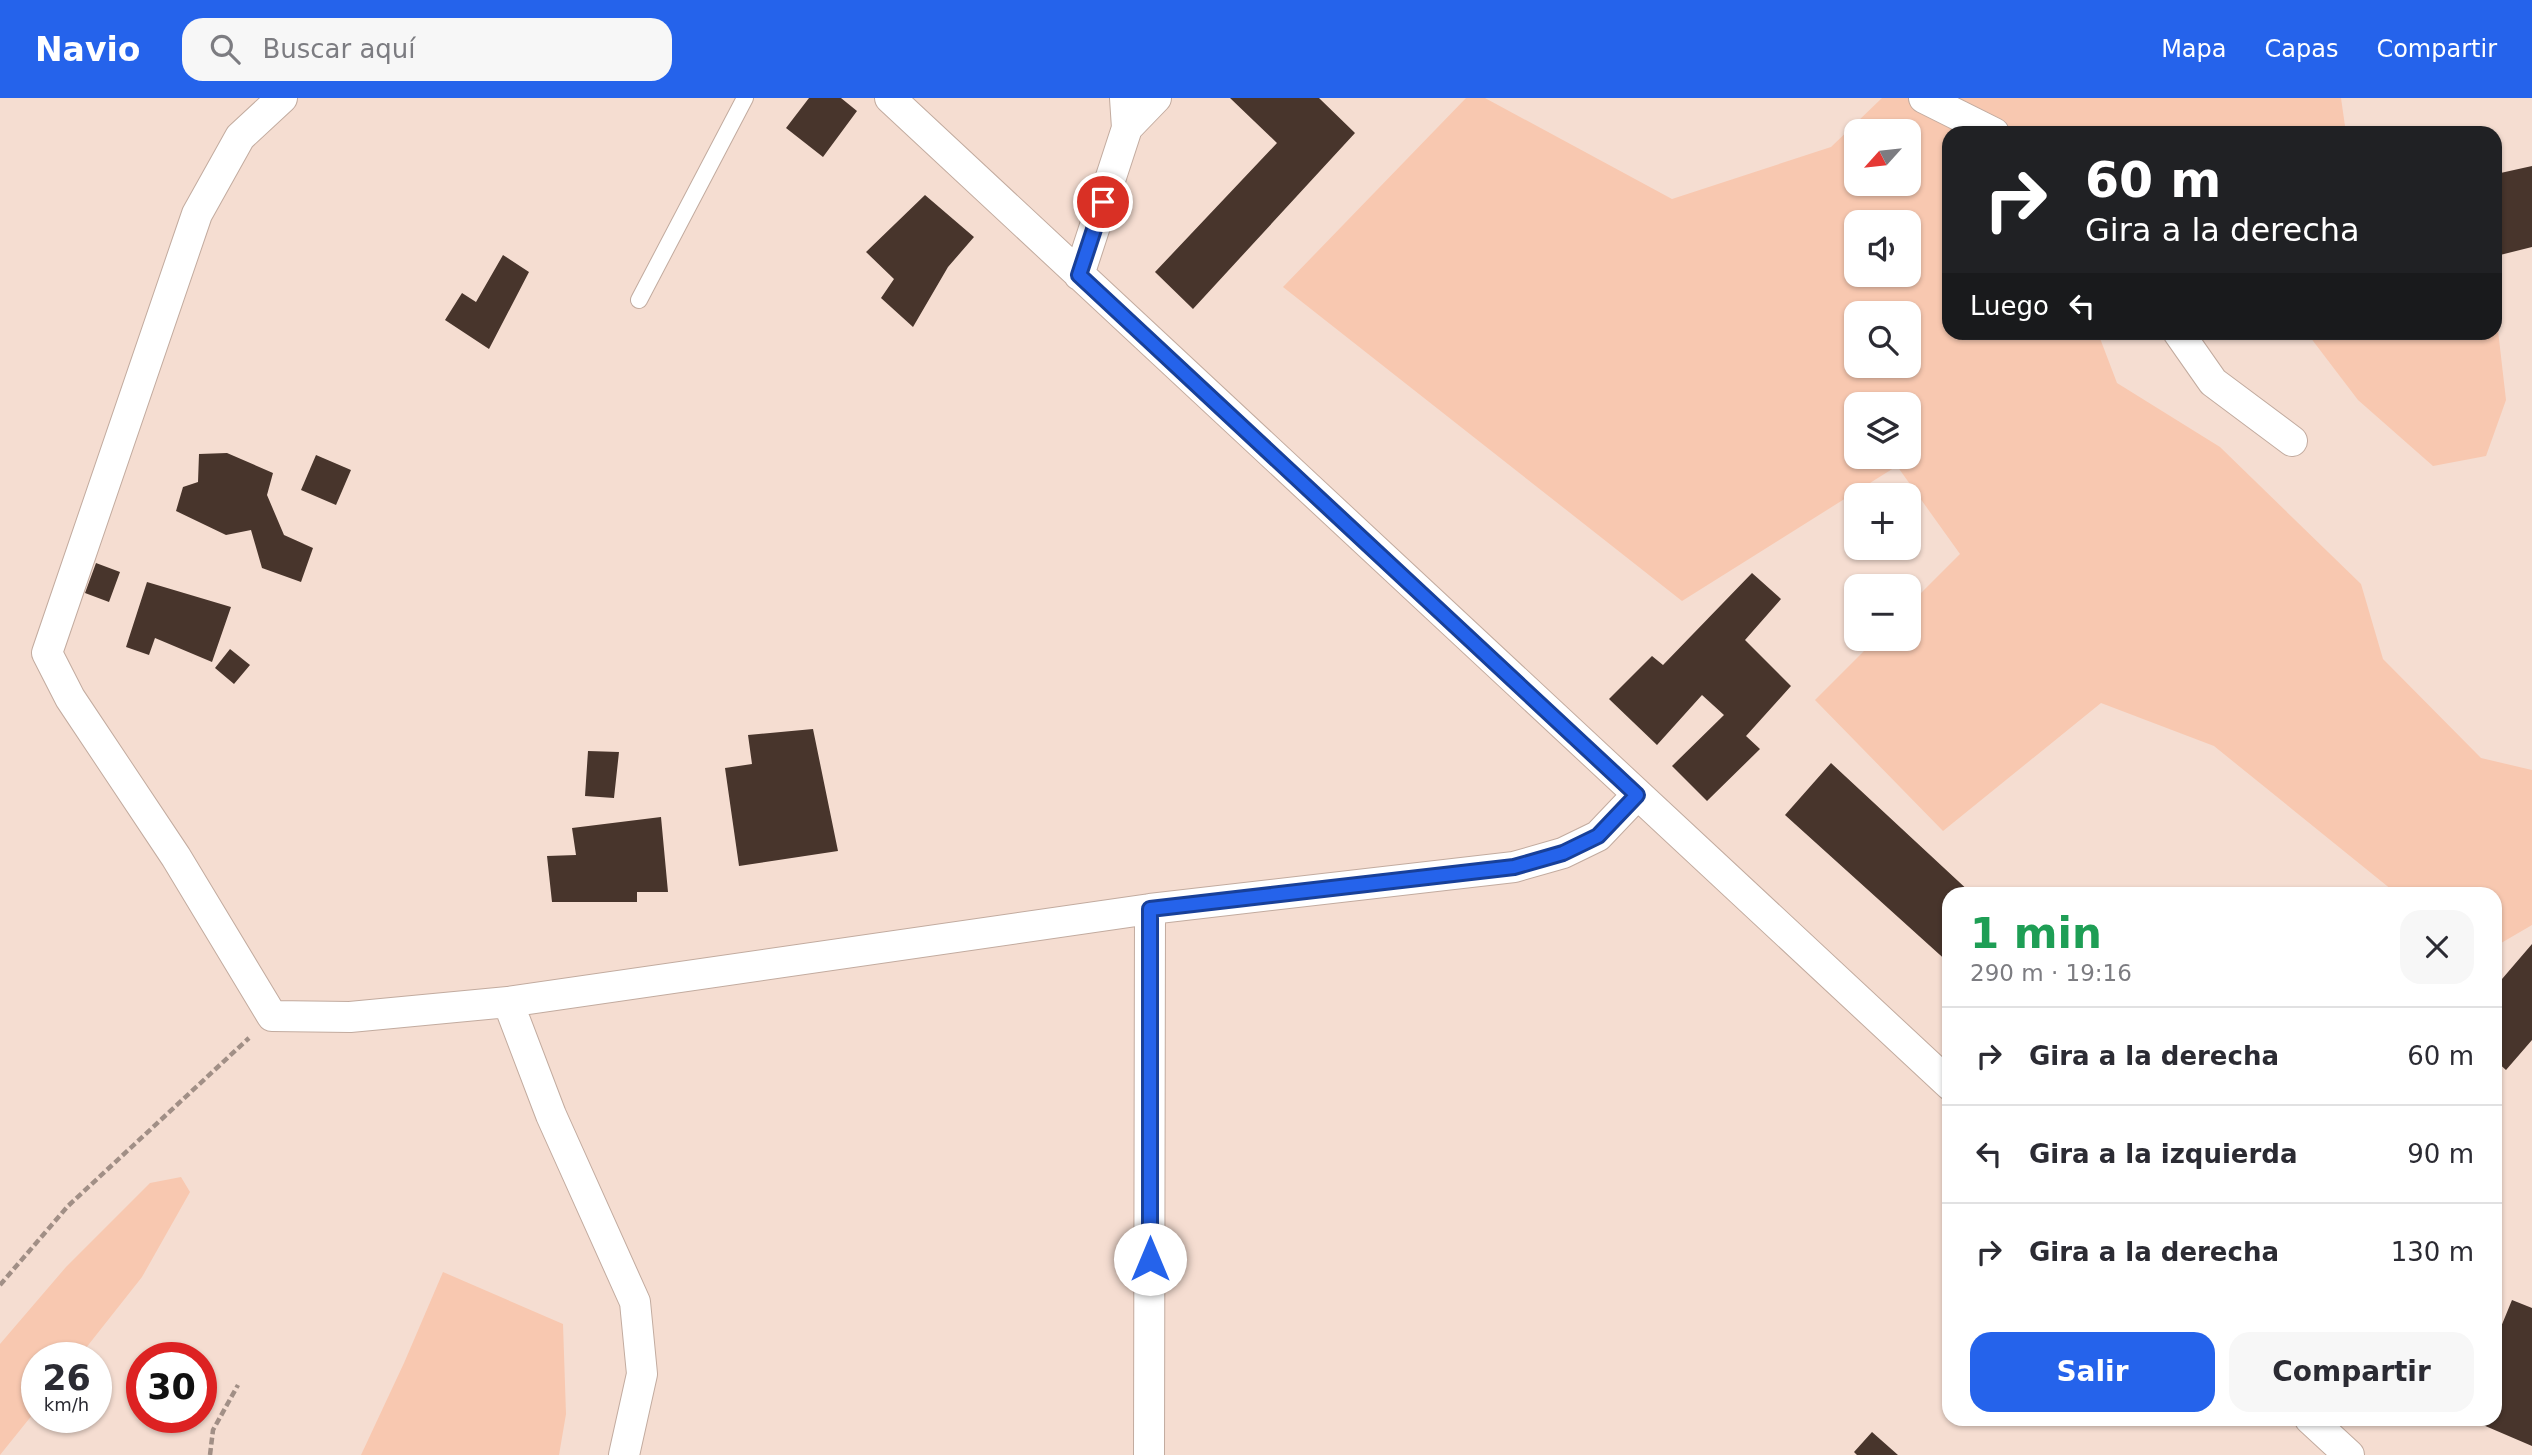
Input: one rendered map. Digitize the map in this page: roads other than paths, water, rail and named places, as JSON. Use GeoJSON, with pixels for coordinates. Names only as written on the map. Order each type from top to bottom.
{"type":"FeatureCollection","features":[{"type":"Feature","properties":{"kind":"street"},"geometry":{"type":"LineString","coordinates":[[282,98],[240,137],[197,214],[47,653],[70,698],[176,857],[272,1016],[350,1017],[509,1002],[1150,909],[1514,867],[1563,853],[1598,836],[1637,795]]}},
{"type":"Feature","properties":{"kind":"street"},"geometry":{"type":"LineString","coordinates":[[890,98],[1942,1078]]}},
{"type":"Feature","properties":{"kind":"street"},"geometry":{"type":"LineString","coordinates":[[1079,275],[1127,128],[1125,98]]}},
{"type":"Feature","properties":{"kind":"street"},"geometry":{"type":"LineString","coordinates":[[1127,128],[1156,98]]}},
{"type":"Feature","properties":{"kind":"street"},"geometry":{"type":"LineString","coordinates":[[1924,98],[1980,126]]}},
{"type":"Feature","properties":{"kind":"street"},"geometry":{"type":"LineString","coordinates":[[2184,340],[2213,382],[2292,441]]}},
{"type":"Feature","properties":{"kind":"street"},"geometry":{"type":"LineString","coordinates":[[1149,1455],[1150,909]]}},
{"type":"Feature","properties":{"kind":"street"},"geometry":{"type":"LineString","coordinates":[[509,1002],[551,1115],[635,1302],[642,1374],[624,1455]]}},
{"type":"Feature","properties":{"kind":"street"},"geometry":{"type":"LineString","coordinates":[[2318,1426],[2349,1455]]}},
{"type":"Feature","properties":{"kind":"lane"},"geometry":{"type":"LineString","coordinates":[[639,300],[745,98]]}}]}
